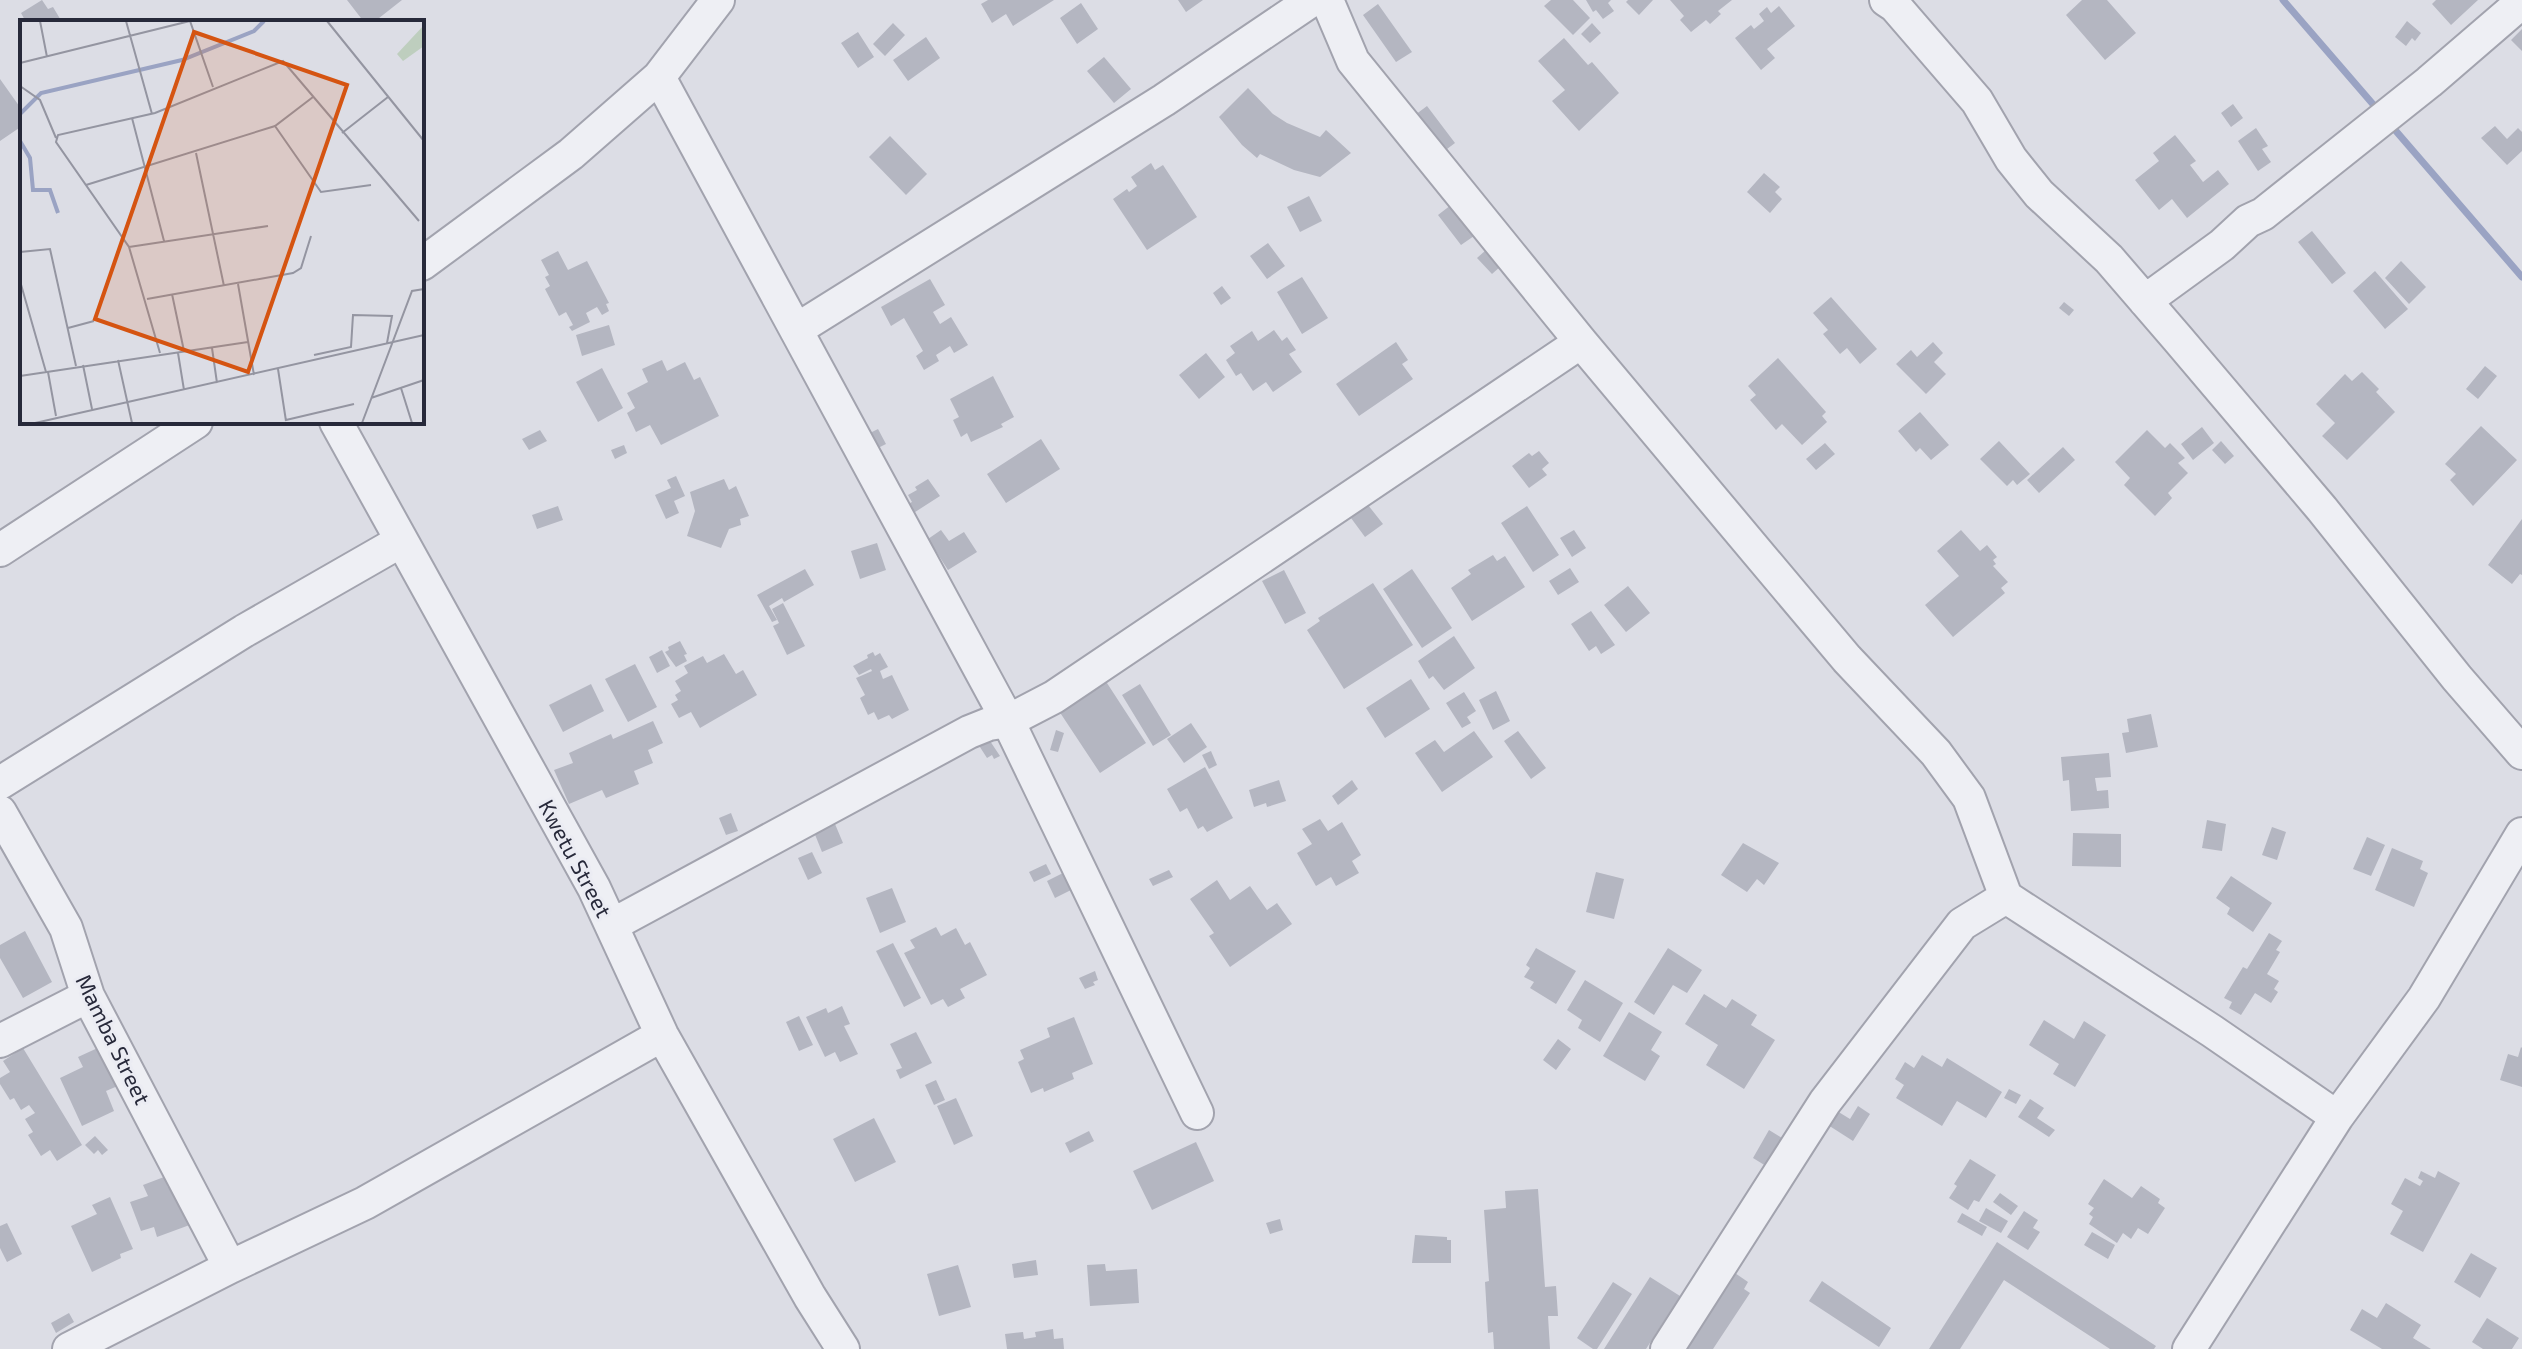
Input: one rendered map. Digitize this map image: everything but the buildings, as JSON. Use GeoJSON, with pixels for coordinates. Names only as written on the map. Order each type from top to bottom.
{"type":"FeatureCollection","features":[{"type":"Feature","properties":{"kind":"street"},"geometry":{"type":"LineString","coordinates":[[424,263],[571,154],[659,77],[718,0]]}},
{"type":"Feature","properties":{"kind":"street"},"geometry":{"type":"LineString","coordinates":[[796,330],[1164,100],[1312,0]]}},
{"type":"Feature","properties":{"kind":"street"},"geometry":{"type":"LineString","coordinates":[[1327,0],[1353,61],[1581,342],[1847,659],[1936,753],[1969,798],[2006,897],[2212,1031],[2337,1117]]}},
{"type":"Feature","properties":{"kind":"street"},"geometry":{"type":"LineString","coordinates":[[1886,0],[1895,6],[1977,101],[2011,159],[2039,194],[2109,259],[2322,509],[2457,678],[2522,753]]}},
{"type":"Feature","properties":{"kind":"street"},"geometry":{"type":"LineString","coordinates":[[2145,301],[2222,245],[2248,221],[2263,214],[2484,37],[2522,2]]}},
{"type":"Feature","properties":{"kind":"street"},"geometry":{"type":"LineString","coordinates":[[659,77],[1008,721],[1197,1113]]}},
{"type":"Feature","properties":{"kind":"street"},"geometry":{"type":"LineString","coordinates":[[612,925],[969,732],[1008,721],[1054,697],[1581,342]]}},
{"type":"Feature","properties":{"kind":"street"},"geometry":{"type":"LineString","coordinates":[[0,550],[193,424]]}},
{"type":"Feature","properties":{"kind":"street","name":"Kwetu Street"},"geometry":{"type":"LineString","coordinates":[[337,424],[594,888],[662,1035],[810,1297],[843,1349]]}},
{"type":"Feature","properties":{"kind":"street"},"geometry":{"type":"LineString","coordinates":[[0,783],[244,631],[401,541]]}},
{"type":"Feature","properties":{"kind":"street","name":"Mamba Street"},"geometry":{"type":"LineString","coordinates":[[0,812],[66,928],[88,996],[230,1267]]}},
{"type":"Feature","properties":{"kind":"street"},"geometry":{"type":"LineString","coordinates":[[2189,1349],[2337,1117],[2424,998],[2522,834]]}},
{"type":"Feature","properties":{"kind":"street"},"geometry":{"type":"LineString","coordinates":[[1667,1349],[1825,1102],[1962,924],[2006,897]]}},
{"type":"Feature","properties":{"kind":"street"},"geometry":{"type":"LineString","coordinates":[[0,1041],[88,996]]}},
{"type":"Feature","properties":{"kind":"street"},"geometry":{"type":"LineString","coordinates":[[69,1349],[365,1203],[662,1035]]}},
{"type":"Feature","properties":{"kind":"waterway"},"geometry":{"type":"LineString","coordinates":[[2283,0],[2378,110]]}},
{"type":"Feature","properties":{"kind":"waterway"},"geometry":{"type":"LineString","coordinates":[[2389,123],[2522,277]]}}]}
